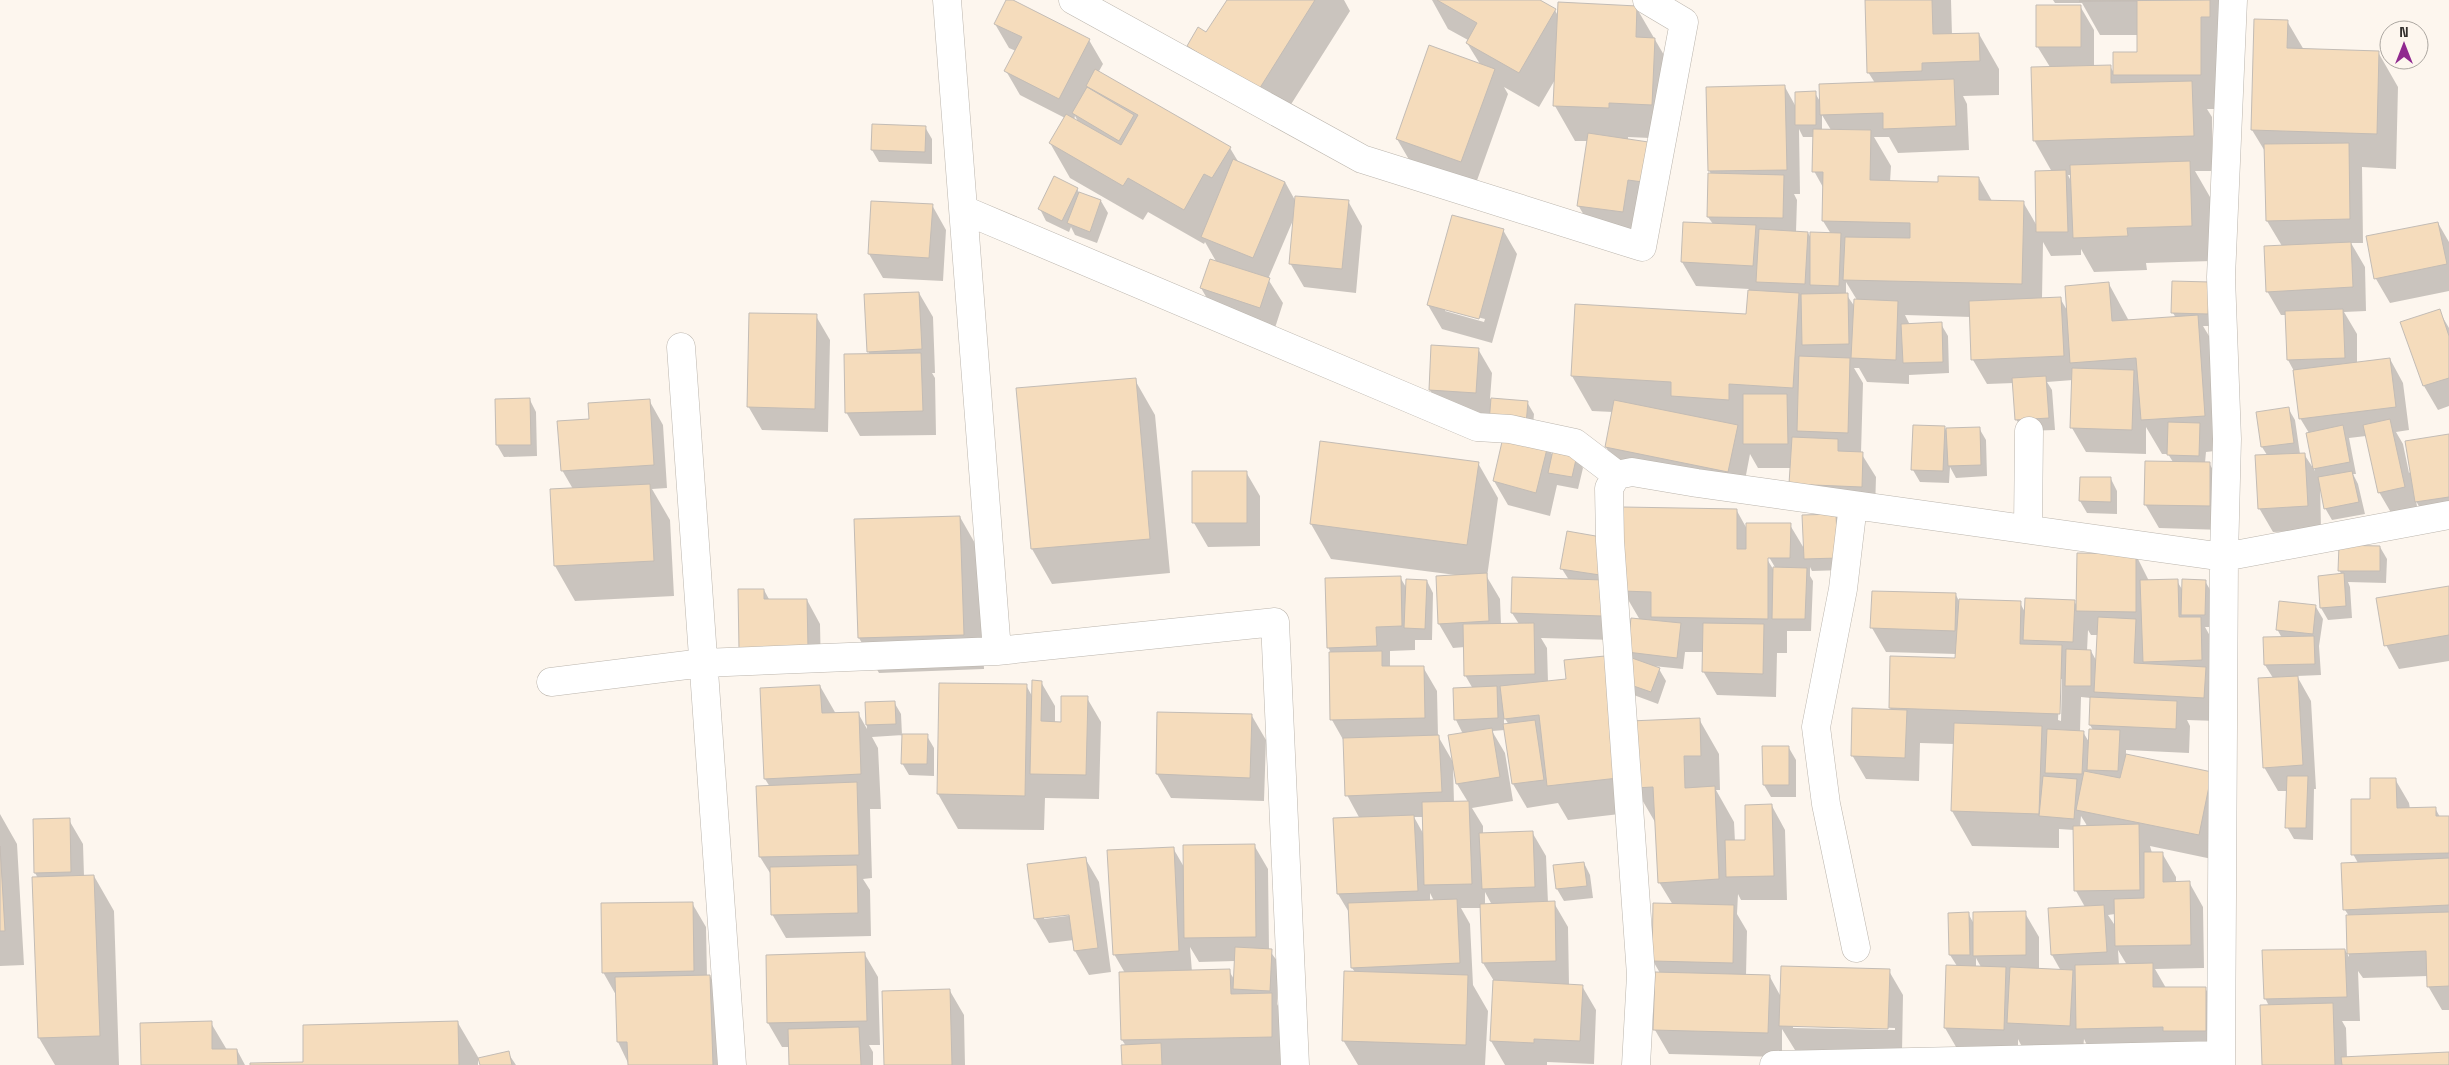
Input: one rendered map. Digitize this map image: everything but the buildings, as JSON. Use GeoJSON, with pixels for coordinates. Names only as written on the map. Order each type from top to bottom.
{"type":"FeatureCollection","features":[{"type":"Feature","properties":{"kind":"street"},"geometry":{"type":"LineString","coordinates":[[947,0],[997,651]]}},
{"type":"Feature","properties":{"kind":"street"},"geometry":{"type":"LineString","coordinates":[[1073,0],[1362,159],[1642,247],[1684,22],[1647,0]]}},
{"type":"Feature","properties":{"kind":"street"},"geometry":{"type":"LineString","coordinates":[[1774,1065],[2221,1060],[2224,557],[2227,439],[2221,277],[2233,0]]}},
{"type":"Feature","properties":{"kind":"street"},"geometry":{"type":"LineString","coordinates":[[964,210],[1477,427],[1510,428],[1575,443],[1617,475]]}},
{"type":"Feature","properties":{"kind":"street"},"geometry":{"type":"LineString","coordinates":[[681,347],[732,1065]]}},
{"type":"Feature","properties":{"kind":"street"},"geometry":{"type":"LineString","coordinates":[[2028,529],[2029,430]]}},
{"type":"Feature","properties":{"kind":"street"},"geometry":{"type":"LineString","coordinates":[[1636,1065],[1641,975],[1610,541],[1609,488],[1617,475],[1632,472],[2224,557],[2449,515]]}},
{"type":"Feature","properties":{"kind":"street"},"geometry":{"type":"LineString","coordinates":[[1853,505],[1843,590],[1816,727],[1826,804],[1856,948]]}},
{"type":"Feature","properties":{"kind":"street"},"geometry":{"type":"LineString","coordinates":[[551,682],[703,663],[997,651],[1275,622],[1295,1065]]}}]}
